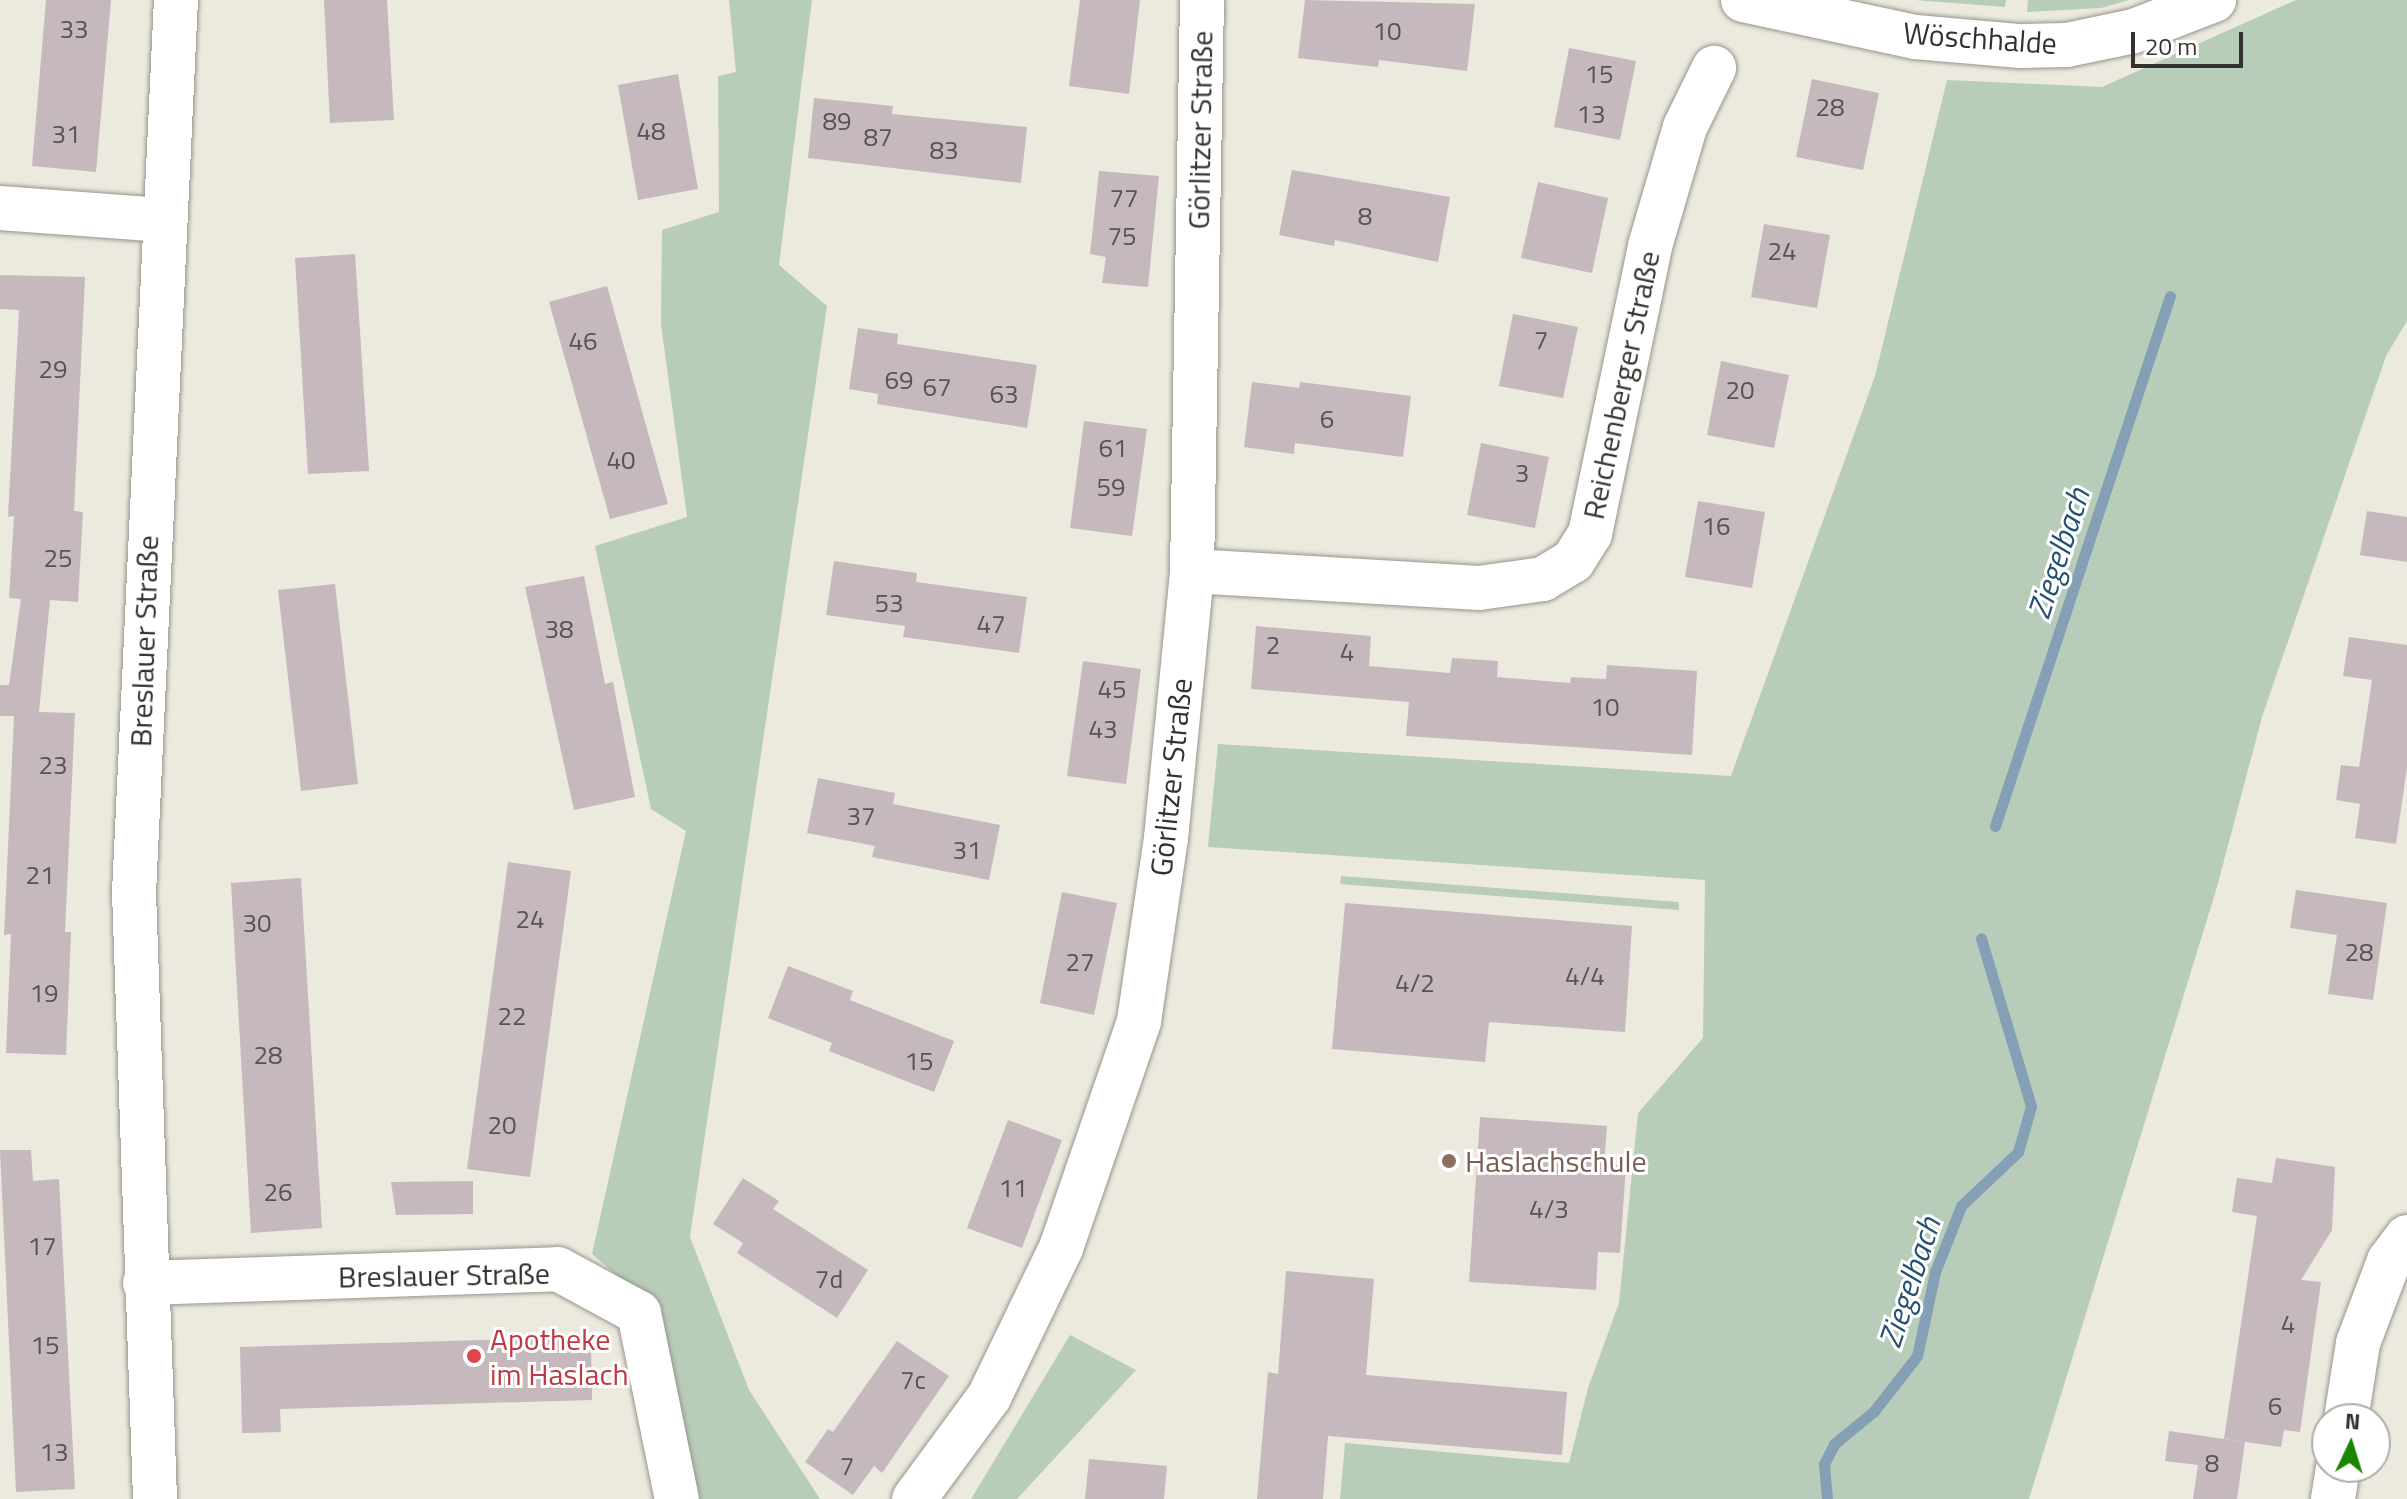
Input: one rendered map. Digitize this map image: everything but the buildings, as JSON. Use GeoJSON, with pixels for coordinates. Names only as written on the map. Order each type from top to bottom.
{"type":"FeatureCollection","features":[{"type":"Feature","properties":{"kind":"street","name":"Breslauer Straße"},"geometry":{"type":"LineString","coordinates":[[155,1499],[145,1283],[134,893],[176,0]]}},
{"type":"Feature","properties":{"kind":"street","name":"Görlitzer Straße"},"geometry":{"type":"LineString","coordinates":[[914,1499],[989,1397],[1061,1248],[1122,1082],[1139,1021],[1166,838],[1192,571],[1202,0]]}},
{"type":"Feature","properties":{"kind":"street","name":"Wöschhalde"},"geometry":{"type":"LineString","coordinates":[[1743,0],[1915,37],[2021,46],[2067,45],[2134,31],[2214,0]]}},
{"type":"Feature","properties":{"kind":"street","name":"Reichenberger Straße"},"geometry":{"type":"LineString","coordinates":[[1192,571],[1479,588],[1543,579],[1573,561],[1590,534],[1650,246],[1685,127],[1714,68]]}},
{"type":"Feature","properties":{"kind":"street"},"geometry":{"type":"LineString","coordinates":[[0,208],[164,220]]}},
{"type":"Feature","properties":{"kind":"street"},"geometry":{"type":"LineString","coordinates":[[2349,1403],[2358,1343],[2389,1261],[2407,1237]]}},
{"type":"Feature","properties":{"kind":"street","name":"Breslauer Straße"},"geometry":{"type":"LineString","coordinates":[[145,1283],[558,1269],[639,1313],[677,1499]]}},
{"type":"Feature","properties":{"kind":"green space"},"geometry":{"type":"Polygon","coordinates":[[[729,0],[812,0],[779,265],[827,306],[690,1237],[749,1390],[820,1499],[698,1499],[648,1303],[592,1254],[686,831],[651,809],[595,546],[687,517],[661,324],[662,230],[719,212],[718,76],[736,72],[729,0]]]}},
{"type":"Feature","properties":{"kind":"green space"},"geometry":{"type":"Polygon","coordinates":[[[1915,0],[2006,0],[2005,7],[1915,0]]]}},
{"type":"Feature","properties":{"kind":"green space"},"geometry":{"type":"Polygon","coordinates":[[[2028,0],[2129,0],[2101,8],[2027,12],[2028,0]]]}},
{"type":"Feature","properties":{"kind":"green space"},"geometry":{"type":"Polygon","coordinates":[[[2296,0],[2407,0],[2407,321],[2386,356],[2262,717],[2217,887],[2029,1499],[1340,1499],[1345,1443],[1569,1463],[1588,1388],[1619,1303],[1638,1113],[1703,1038],[1705,880],[1208,847],[1218,744],[1731,776],[1875,376],[1947,80],[2102,87],[2296,0]]]}},
{"type":"Feature","properties":{"kind":"green space"},"geometry":{"type":"Polygon","coordinates":[[[1341,876],[1679,902],[1679,910],[1340,884],[1341,876]]]}},
{"type":"Feature","properties":{"kind":"green space"},"geometry":{"type":"Polygon","coordinates":[[[1070,1335],[1136,1370],[1017,1499],[971,1499],[1070,1335]]]}},
{"type":"Feature","properties":{"kind":"waterway","name":"Ziegelbach"},"geometry":{"type":"LineString","coordinates":[[1995,826],[2170,296]]}},
{"type":"Feature","properties":{"kind":"waterway","name":"Ziegelbach"},"geometry":{"type":"LineString","coordinates":[[1827,1499],[1824,1464],[1834,1444],[1874,1411],[1917,1356],[1935,1272],[1961,1206],[2018,1152],[2031,1106],[1981,938]]}},
{"type":"Feature","properties":{"kind":"place","name":"Haslachschule"},"geometry":{"type":"Point","coordinates":[1449,1161]}},
{"type":"Feature","properties":{"kind":"place","name":"Apotheke im Haslach"},"geometry":{"type":"Point","coordinates":[474,1356]}}]}
